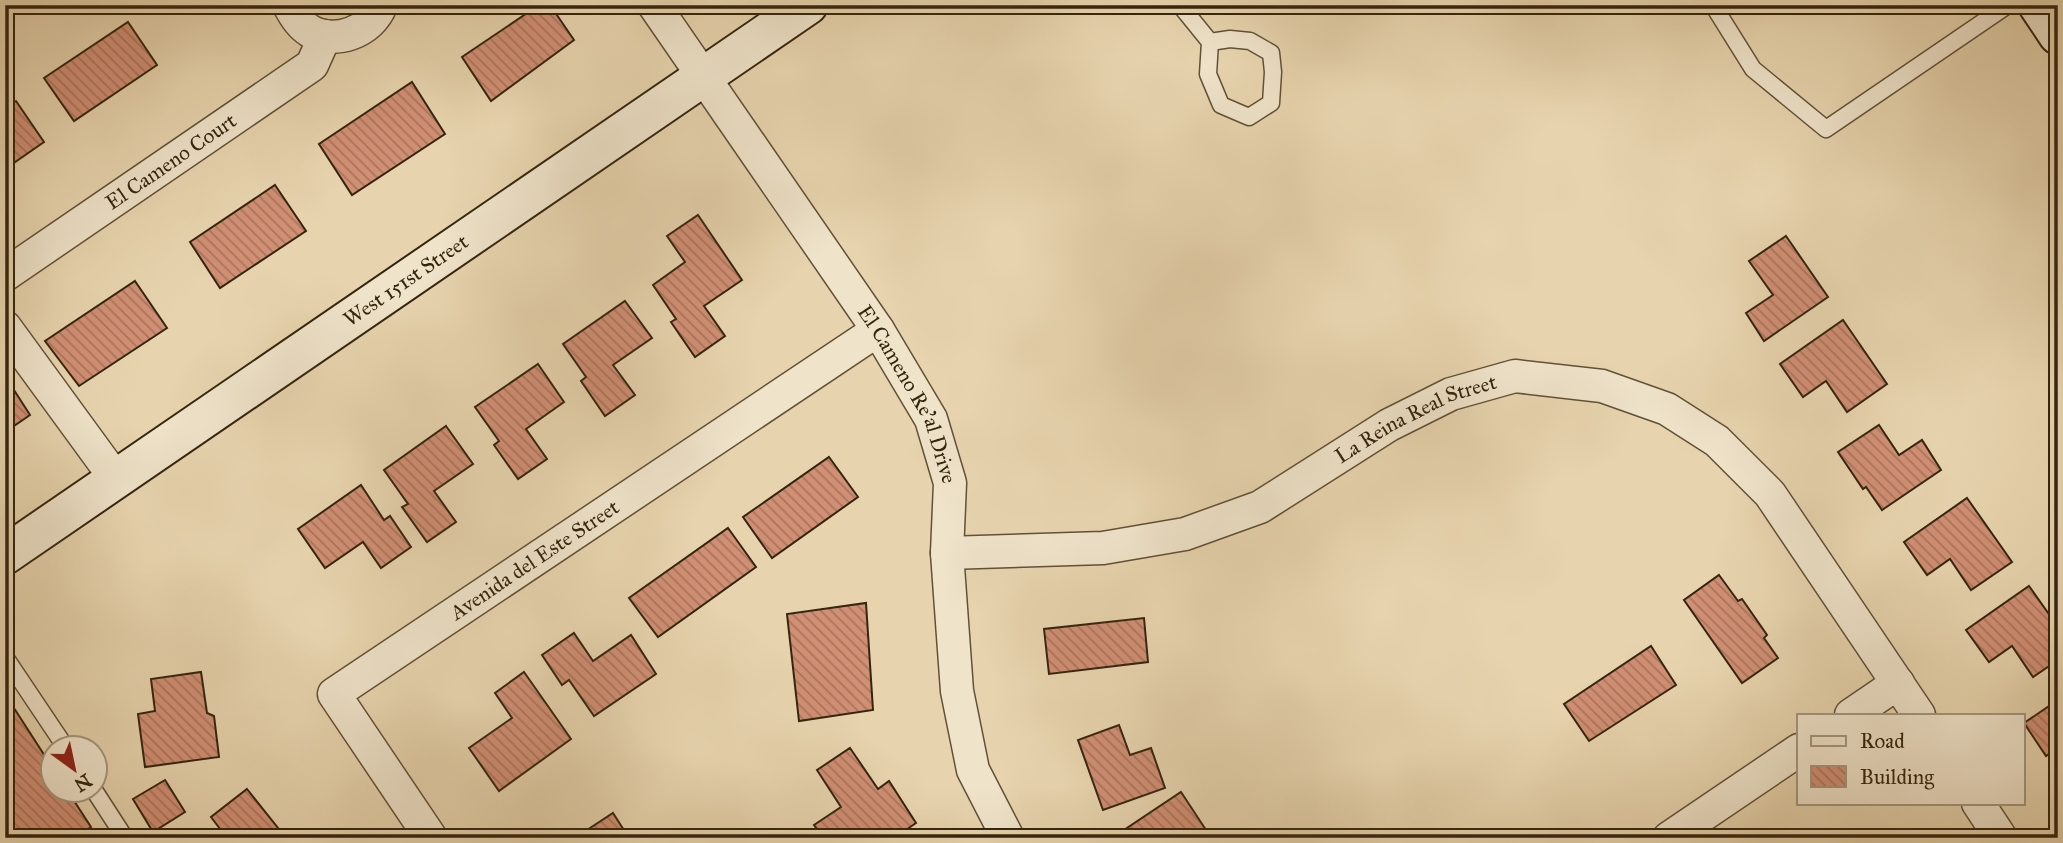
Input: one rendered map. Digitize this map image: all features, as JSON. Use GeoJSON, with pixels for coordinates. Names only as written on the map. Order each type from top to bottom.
{"type":"FeatureCollection","features":[{"type":"Feature","properties":{"kind":"street"},"geometry":{"type":"LineString","coordinates":[[289,5],[298,20],[310,30],[325,36],[357,32],[370,23],[381,5]]}},
{"type":"Feature","properties":{"kind":"street","name":"El Cameno Re'al Drive"},"geometry":{"type":"LineString","coordinates":[[653,5],[878,330],[931,419],[950,483],[947,552],[957,691],[973,771],[1008,838]]}},
{"type":"Feature","properties":{"kind":"street","name":"West 151st Street"},"geometry":{"type":"LineString","coordinates":[[5,555],[808,5]]}},
{"type":"Feature","properties":{"kind":"street"},"geometry":{"type":"LineString","coordinates":[[2038,5],[2058,34]]}},
{"type":"Feature","properties":{"kind":"street","name":"El Cameno Court"},"geometry":{"type":"LineString","coordinates":[[5,275],[312,65],[325,36]]}},
{"type":"Feature","properties":{"kind":"street"},"geometry":{"type":"LineString","coordinates":[[5,327],[116,479]]}},
{"type":"Feature","properties":{"kind":"street","name":"Avenida del Este Street"},"geometry":{"type":"LineString","coordinates":[[431,838],[334,694],[878,330]]}},
{"type":"Feature","properties":{"kind":"street","name":"La Reina Real Street"},"geometry":{"type":"LineString","coordinates":[[947,552],[1103,548],[1185,534],[1260,507],[1389,425],[1451,394],[1516,376],[1602,386],[1667,409],[1717,441],[1770,495],[1918,714]]}},
{"type":"Feature","properties":{"kind":"street"},"geometry":{"type":"LineString","coordinates":[[1852,714],[1898,683]]}},
{"type":"Feature","properties":{"kind":"street"},"geometry":{"type":"LineString","coordinates":[[1669,838],[1797,751]]}},
{"type":"Feature","properties":{"kind":"street"},"geometry":{"type":"LineString","coordinates":[[1979,804],[2001,838]]}},
{"type":"Feature","properties":{"kind":"lane"},"geometry":{"type":"LineString","coordinates":[[1180,5],[1210,41],[1208,74],[1221,106],[1249,117],[1271,103],[1271,53],[1251,41],[1210,41]]}},
{"type":"Feature","properties":{"kind":"lane"},"geometry":{"type":"LineString","coordinates":[[1713,5],[1753,69],[1826,129],[2008,5]]}},
{"type":"Feature","properties":{"kind":"lane"},"geometry":{"type":"LineString","coordinates":[[5,657],[57,734]]}},
{"type":"Feature","properties":{"kind":"lane"},"geometry":{"type":"LineString","coordinates":[[103,804],[125,838]]}},
{"type":"Feature","properties":{"kind":"building"},"geometry":{"type":"Polygon","coordinates":[[[539,5],[550,5],[574,40],[491,101],[462,57],[539,5]]]}},
{"type":"Feature","properties":{"kind":"building"},"geometry":{"type":"Polygon","coordinates":[[[128,22],[157,65],[74,121],[44,78],[128,22]]]}},
{"type":"Feature","properties":{"kind":"building"},"geometry":{"type":"Polygon","coordinates":[[[412,82],[445,134],[352,195],[319,144],[412,82]]]}},
{"type":"Feature","properties":{"kind":"building"},"geometry":{"type":"Polygon","coordinates":[[[16,101],[44,142],[5,169],[5,108],[16,101]]]}},
{"type":"Feature","properties":{"kind":"building"},"geometry":{"type":"Polygon","coordinates":[[[275,185],[306,231],[220,288],[190,242],[275,185]]]}},
{"type":"Feature","properties":{"kind":"building"},"geometry":{"type":"Polygon","coordinates":[[[698,215],[742,280],[704,306],[725,336],[695,357],[671,322],[676,319],[653,285],[685,262],[667,236],[698,215]]]}},
{"type":"Feature","properties":{"kind":"building"},"geometry":{"type":"Polygon","coordinates":[[[1786,236],[1828,297],[1764,341],[1746,313],[1773,295],[1749,261],[1786,236]]]}},
{"type":"Feature","properties":{"kind":"building"},"geometry":{"type":"Polygon","coordinates":[[[135,281],[167,328],[79,386],[45,341],[135,281]]]}},
{"type":"Feature","properties":{"kind":"building"},"geometry":{"type":"Polygon","coordinates":[[[625,301],[652,338],[613,365],[635,395],[605,416],[581,381],[586,377],[563,344],[625,301]]]}},
{"type":"Feature","properties":{"kind":"building"},"geometry":{"type":"Polygon","coordinates":[[[1843,320],[1887,384],[1847,412],[1826,381],[1803,397],[1780,364],[1843,320]]]}},
{"type":"Feature","properties":{"kind":"building"},"geometry":{"type":"Polygon","coordinates":[[[538,364],[564,402],[526,429],[547,459],[518,479],[494,445],[499,441],[475,407],[538,364]]]}},
{"type":"Feature","properties":{"kind":"building"},"geometry":{"type":"Polygon","coordinates":[[[5,376],[30,415],[5,432],[5,376]]]}},
{"type":"Feature","properties":{"kind":"building"},"geometry":{"type":"Polygon","coordinates":[[[1879,425],[1899,455],[1922,440],[1941,470],[1882,510],[1866,487],[1863,489],[1838,452],[1879,425]]]}},
{"type":"Feature","properties":{"kind":"building"},"geometry":{"type":"Polygon","coordinates":[[[446,426],[473,464],[434,491],[456,522],[427,542],[402,507],[408,504],[384,470],[446,426]]]}},
{"type":"Feature","properties":{"kind":"building"},"geometry":{"type":"Polygon","coordinates":[[[829,457],[858,497],[772,558],[743,517],[829,457]]]}},
{"type":"Feature","properties":{"kind":"building"},"geometry":{"type":"Polygon","coordinates":[[[361,485],[384,520],[390,516],[411,547],[381,568],[363,542],[325,568],[298,529],[361,485]]]}},
{"type":"Feature","properties":{"kind":"building"},"geometry":{"type":"Polygon","coordinates":[[[1967,498],[2012,562],[1971,590],[1950,559],[1927,575],[1904,542],[1967,498]]]}},
{"type":"Feature","properties":{"kind":"building"},"geometry":{"type":"Polygon","coordinates":[[[728,528],[756,567],[658,637],[629,598],[728,528]]]}},
{"type":"Feature","properties":{"kind":"building"},"geometry":{"type":"Polygon","coordinates":[[[1719,575],[1738,601],[1742,599],[1767,635],[1764,638],[1778,658],[1742,683],[1684,600],[1719,575]]]}},
{"type":"Feature","properties":{"kind":"building"},"geometry":{"type":"Polygon","coordinates":[[[2029,586],[2058,627],[2058,660],[2033,677],[2012,646],[1989,662],[1966,630],[2029,586]]]}},
{"type":"Feature","properties":{"kind":"building"},"geometry":{"type":"Polygon","coordinates":[[[866,603],[873,710],[799,721],[787,614],[866,603]]]}},
{"type":"Feature","properties":{"kind":"building"},"geometry":{"type":"Polygon","coordinates":[[[1144,618],[1148,662],[1049,674],[1044,629],[1144,618]]]}},
{"type":"Feature","properties":{"kind":"building"},"geometry":{"type":"Polygon","coordinates":[[[574,633],[593,661],[631,635],[656,674],[594,716],[569,680],[562,685],[542,655],[574,633]]]}},
{"type":"Feature","properties":{"kind":"building"},"geometry":{"type":"Polygon","coordinates":[[[1651,646],[1676,685],[1589,741],[1564,704],[1651,646]]]}},
{"type":"Feature","properties":{"kind":"building"},"geometry":{"type":"Polygon","coordinates":[[[201,672],[207,713],[214,716],[219,757],[145,767],[138,714],[155,711],[151,679],[201,672]]]}},
{"type":"Feature","properties":{"kind":"building"},"geometry":{"type":"Polygon","coordinates":[[[524,672],[571,739],[499,791],[469,748],[512,718],[495,693],[524,672]]]}},
{"type":"Feature","properties":{"kind":"building"},"geometry":{"type":"Polygon","coordinates":[[[2058,700],[2058,748],[2046,756],[2024,723],[2058,700]]]}},
{"type":"Feature","properties":{"kind":"building"},"geometry":{"type":"Polygon","coordinates":[[[12,705],[38,745],[38,804],[76,804],[91,827],[75,838],[5,838],[5,709],[12,705]]]}},
{"type":"Feature","properties":{"kind":"building"},"geometry":{"type":"Polygon","coordinates":[[[1119,725],[1130,755],[1151,748],[1165,788],[1103,810],[1078,740],[1119,725]]]}},
{"type":"Feature","properties":{"kind":"building"},"geometry":{"type":"Polygon","coordinates":[[[850,748],[878,789],[889,781],[916,823],[894,838],[823,838],[814,825],[841,807],[817,770],[850,748]]]}},
{"type":"Feature","properties":{"kind":"building"},"geometry":{"type":"Polygon","coordinates":[[[165,780],[185,812],[153,832],[133,799],[165,780]]]}},
{"type":"Feature","properties":{"kind":"building"},"geometry":{"type":"Polygon","coordinates":[[[247,789],[286,838],[227,838],[211,817],[247,789]]]}},
{"type":"Feature","properties":{"kind":"building"},"geometry":{"type":"Polygon","coordinates":[[[1181,792],[1208,833],[1202,838],[1112,838],[1181,792]]]}},
{"type":"Feature","properties":{"kind":"building"},"geometry":{"type":"Polygon","coordinates":[[[613,813],[629,838],[575,838],[613,813]]]}}]}
